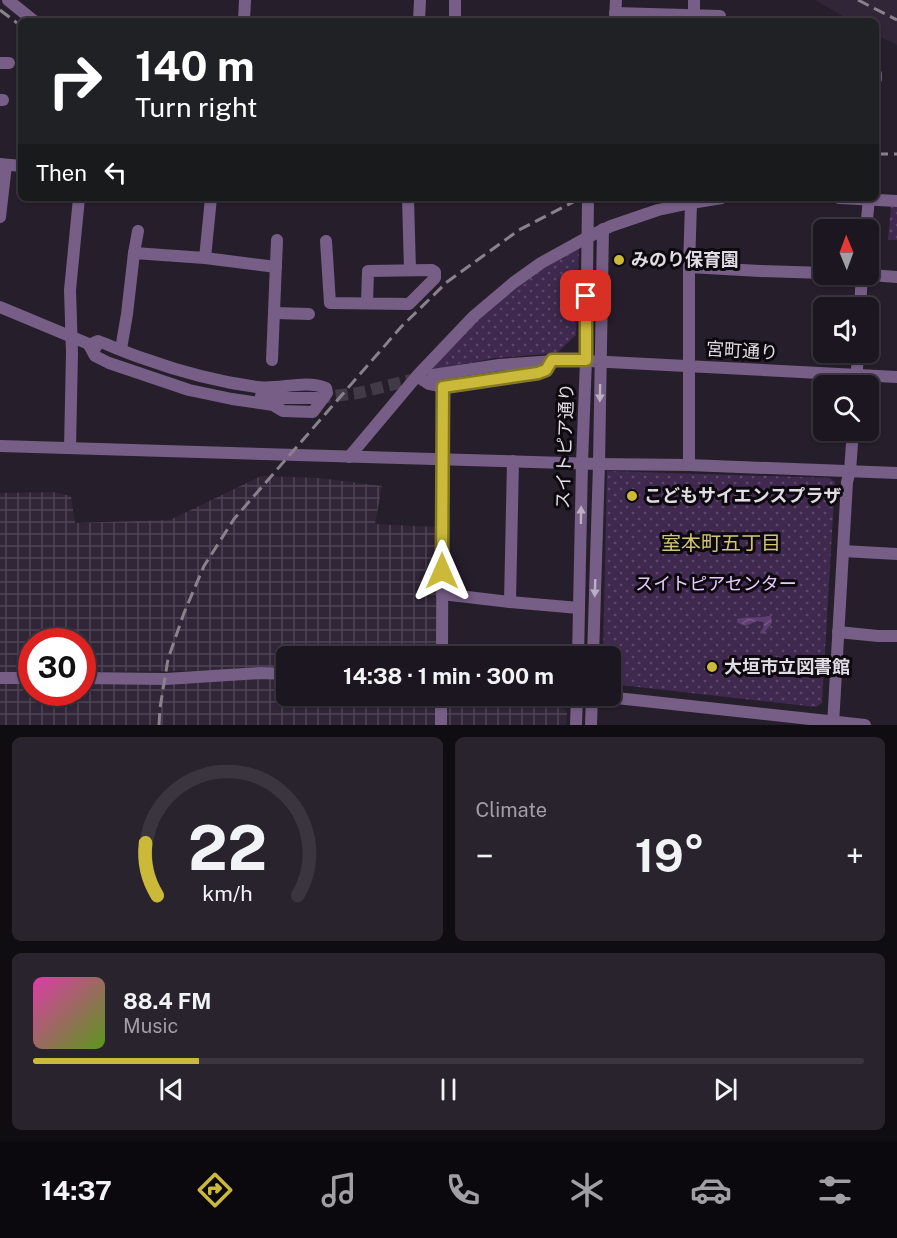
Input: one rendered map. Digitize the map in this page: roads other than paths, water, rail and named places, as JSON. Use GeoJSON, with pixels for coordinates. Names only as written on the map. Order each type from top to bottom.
{"type":"FeatureCollection","features":[{"type":"Feature","properties":{"kind":"street"},"geometry":{"type":"LineString","coordinates":[[8,0],[30,18]]}},
{"type":"Feature","properties":{"kind":"street"},"geometry":{"type":"LineString","coordinates":[[244,18],[245,0]]}},
{"type":"Feature","properties":{"kind":"street"},"geometry":{"type":"LineString","coordinates":[[419,18],[420,0]]}},
{"type":"Feature","properties":{"kind":"street"},"geometry":{"type":"LineString","coordinates":[[455,0],[455,18]]}},
{"type":"Feature","properties":{"kind":"street"},"geometry":{"type":"LineString","coordinates":[[694,0],[694,15]]}},
{"type":"Feature","properties":{"kind":"street"},"geometry":{"type":"LineString","coordinates":[[615,11],[720,16],[720,18]]}},
{"type":"Feature","properties":{"kind":"street"},"geometry":{"type":"LineString","coordinates":[[0,217],[3,165],[18,166]]}},
{"type":"Feature","properties":{"kind":"street"},"geometry":{"type":"LineString","coordinates":[[879,200],[897,201]]}},
{"type":"Feature","properties":{"kind":"street"},"geometry":{"type":"LineString","coordinates":[[70,448],[70,290],[79,201]]}},
{"type":"Feature","properties":{"kind":"street"},"geometry":{"type":"LineString","coordinates":[[205,258],[211,201]]}},
{"type":"Feature","properties":{"kind":"street"},"geometry":{"type":"LineString","coordinates":[[408,201],[410,270]]}},
{"type":"Feature","properties":{"kind":"street","name":"スイトピア通り"},"geometry":{"type":"LineString","coordinates":[[578,646],[588,201]]}},
{"type":"Feature","properties":{"kind":"street"},"geometry":{"type":"LineString","coordinates":[[350,457],[417,376],[480,310],[541,263],[603,229],[658,210],[699,201]]}},
{"type":"Feature","properties":{"kind":"street"},"geometry":{"type":"LineString","coordinates":[[867,219],[868,201]]}},
{"type":"Feature","properties":{"kind":"street"},"geometry":{"type":"LineString","coordinates":[[689,465],[691,202]]}},
{"type":"Feature","properties":{"kind":"street"},"geometry":{"type":"LineString","coordinates":[[593,646],[603,229]]}},
{"type":"Feature","properties":{"kind":"street"},"geometry":{"type":"LineString","coordinates":[[121,349],[138,231]]}},
{"type":"Feature","properties":{"kind":"street"},"geometry":{"type":"LineString","coordinates":[[272,360],[277,240]]}},
{"type":"Feature","properties":{"kind":"street"},"geometry":{"type":"LineString","coordinates":[[326,241],[330,303],[409,304],[435,278],[435,272],[432,270],[368,271],[367,303]]}},
{"type":"Feature","properties":{"kind":"street"},"geometry":{"type":"LineString","coordinates":[[134,254],[205,258],[276,267]]}},
{"type":"Feature","properties":{"kind":"street"},"geometry":{"type":"LineString","coordinates":[[689,267],[813,273]]}},
{"type":"Feature","properties":{"kind":"street"},"geometry":{"type":"LineString","coordinates":[[879,276],[897,277]]}},
{"type":"Feature","properties":{"kind":"street"},"geometry":{"type":"LineString","coordinates":[[0,307],[154,371],[221,389],[269,398],[318,398]]}},
{"type":"Feature","properties":{"kind":"street"},"geometry":{"type":"LineString","coordinates":[[274,313],[309,314]]}},
{"type":"Feature","properties":{"kind":"street"},"geometry":{"type":"LineString","coordinates":[[98,341],[183,372],[219,380],[274,388],[307,384],[326,387],[327,393],[313,412],[283,411],[273,405],[189,390],[109,363],[95,356],[89,345],[98,341]]}},
{"type":"Feature","properties":{"kind":"street"},"geometry":{"type":"LineString","coordinates":[[417,376],[429,384],[443,387],[538,373],[546,370],[552,360]]}},
{"type":"Feature","properties":{"kind":"street","name":"宮町通り"},"geometry":{"type":"LineString","coordinates":[[433,375],[499,365],[552,360],[586,360],[813,376]]}},
{"type":"Feature","properties":{"kind":"street","name":"宮町通り"},"geometry":{"type":"LineString","coordinates":[[879,378],[897,377]]}},
{"type":"Feature","properties":{"kind":"street"},"geometry":{"type":"LineString","coordinates":[[442,646],[443,387]]}},
{"type":"Feature","properties":{"kind":"street"},"geometry":{"type":"LineString","coordinates":[[833,724],[847,482],[852,441]]}},
{"type":"Feature","properties":{"kind":"street"},"geometry":{"type":"LineString","coordinates":[[0,446],[897,473]]}},
{"type":"Feature","properties":{"kind":"street"},"geometry":{"type":"LineString","coordinates":[[510,602],[513,461]]}},
{"type":"Feature","properties":{"kind":"street"},"geometry":{"type":"LineString","coordinates":[[843,551],[897,554]]}},
{"type":"Feature","properties":{"kind":"street"},"geometry":{"type":"LineString","coordinates":[[442,594],[579,608]]}},
{"type":"Feature","properties":{"kind":"street"},"geometry":{"type":"LineString","coordinates":[[838,632],[897,636]]}},
{"type":"Feature","properties":{"kind":"street"},"geometry":{"type":"LineString","coordinates":[[96,678],[166,679],[276,674]]}},
{"type":"Feature","properties":{"kind":"street"},"geometry":{"type":"LineString","coordinates":[[0,678],[18,678]]}},
{"type":"Feature","properties":{"kind":"street"},"geometry":{"type":"LineString","coordinates":[[621,699],[786,721],[865,725]]}},
{"type":"Feature","properties":{"kind":"street"},"geometry":{"type":"LineString","coordinates":[[441,706],[441,725]]}},
{"type":"Feature","properties":{"kind":"street"},"geometry":{"type":"LineString","coordinates":[[576,725],[577,706]]}},
{"type":"Feature","properties":{"kind":"street"},"geometry":{"type":"LineString","coordinates":[[591,725],[592,706]]}},
{"type":"Feature","properties":{"kind":"water"},"geometry":{"type":"Polygon","coordinates":[[[771,616],[772,623],[763,634],[760,632],[764,625],[763,622],[757,621],[745,626],[737,622],[737,619],[741,618],[771,616]]]}},
{"type":"Feature","properties":{"kind":"tunnel"},"geometry":{"type":"LineString","coordinates":[[318,398],[358,393],[419,378]]}},
{"type":"Feature","properties":{"kind":"railway"},"geometry":{"type":"LineString","coordinates":[[858,0],[897,20]]}},
{"type":"Feature","properties":{"kind":"railway"},"geometry":{"type":"LineString","coordinates":[[0,10],[18,24]]}},
{"type":"Feature","properties":{"kind":"railway"},"geometry":{"type":"LineString","coordinates":[[879,154],[897,154]]}},
{"type":"Feature","properties":{"kind":"railway"},"geometry":{"type":"LineString","coordinates":[[159,725],[168,659],[184,613],[204,566],[234,519],[401,327],[447,282],[519,230],[575,201]]}},
{"type":"Feature","properties":{"kind":"place","name":"みのり保育園"},"geometry":{"type":"Point","coordinates":[619,260]}},
{"type":"Feature","properties":{"kind":"place","name":"こどもサイエンスプラザ"},"geometry":{"type":"Point","coordinates":[632,496]}},
{"type":"Feature","properties":{"kind":"place","name":"大垣市立図書館"},"geometry":{"type":"Point","coordinates":[712,667]}},
{"type":"Feature","properties":{"kind":"district","name":"室本町五丁目"},"geometry":{"type":"Point","coordinates":[721,543]}},
{"type":"Feature","properties":{"kind":"park label","name":"スイトピアセンター"},"geometry":{"type":"Point","coordinates":[716,584]}}]}
